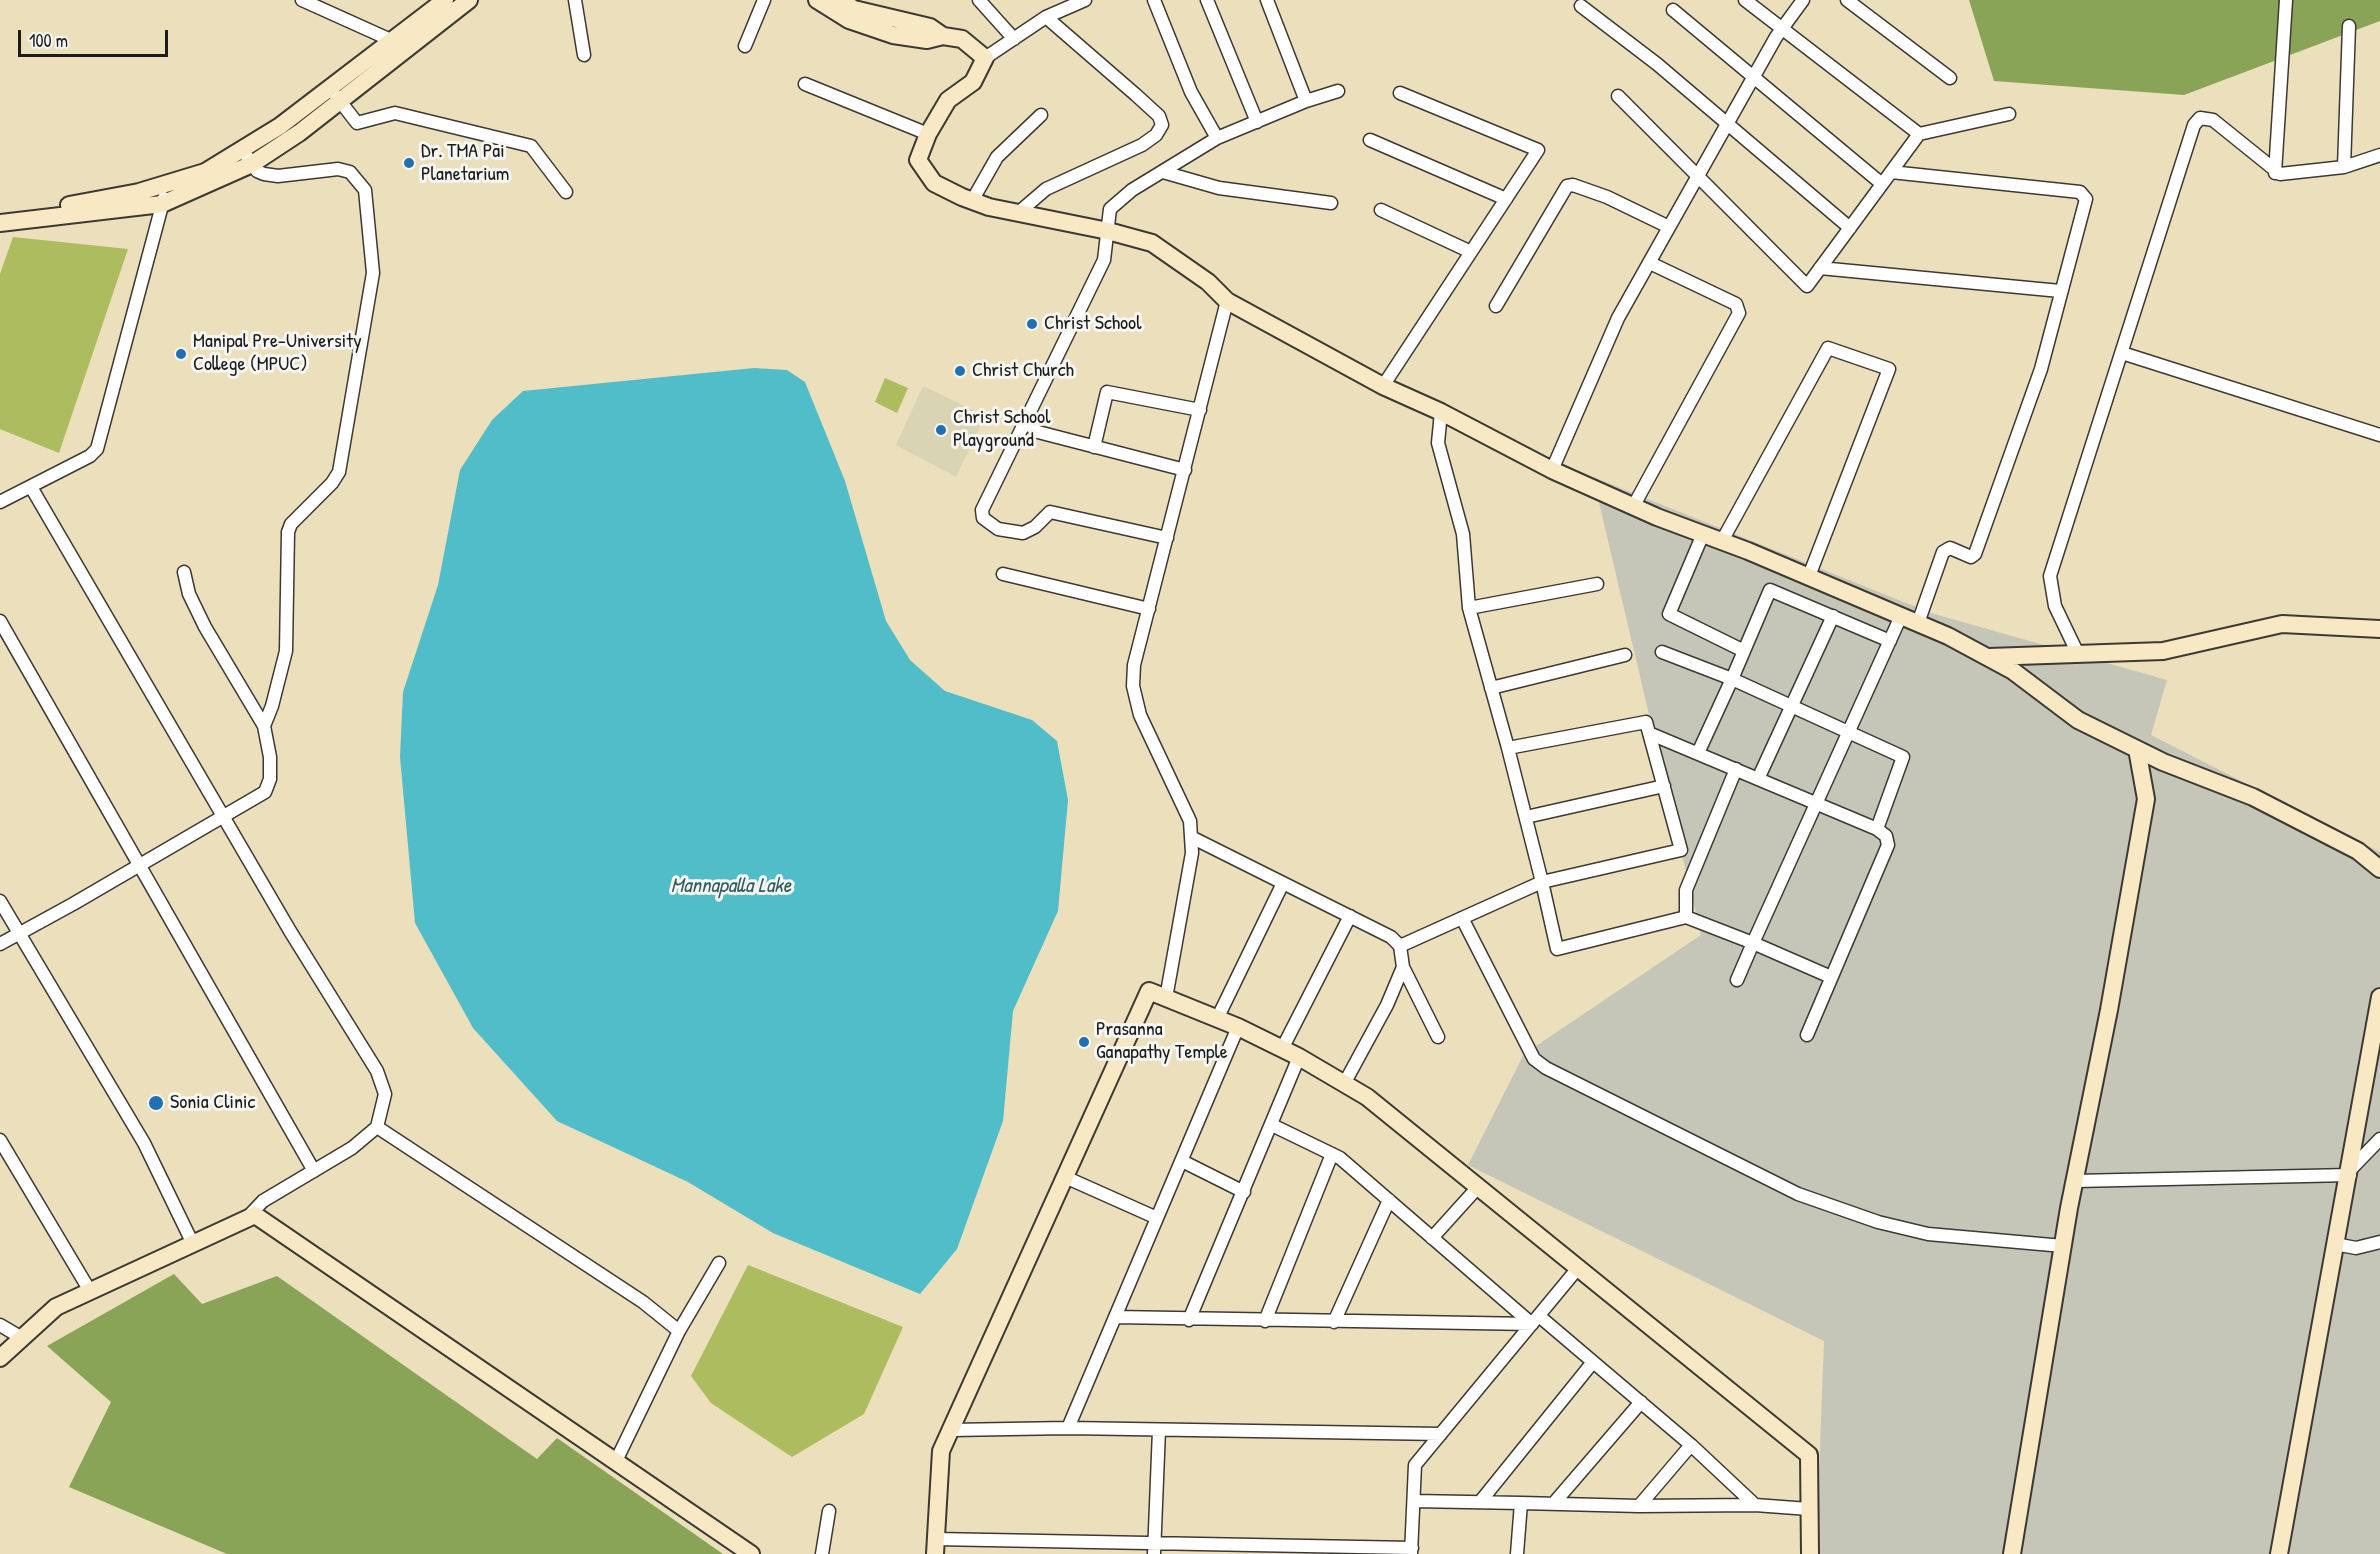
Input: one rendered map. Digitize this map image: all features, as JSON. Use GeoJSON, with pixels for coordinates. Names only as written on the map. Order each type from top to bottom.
{"type":"FeatureCollection","features":[{"type":"Feature","properties":{"kind":"street"},"geometry":{"type":"LineString","coordinates":[[302,0],[393,41]]}},
{"type":"Feature","properties":{"kind":"street"},"geometry":{"type":"LineString","coordinates":[[335,94],[393,41],[445,0]]}},
{"type":"Feature","properties":{"kind":"street"},"geometry":{"type":"LineString","coordinates":[[0,223],[162,204],[247,157],[469,0]]}},
{"type":"Feature","properties":{"kind":"street"},"geometry":{"type":"LineString","coordinates":[[574,0],[584,55]]}},
{"type":"Feature","properties":{"kind":"street"},"geometry":{"type":"LineString","coordinates":[[745,46],[764,0]]}},
{"type":"Feature","properties":{"kind":"street"},"geometry":{"type":"LineString","coordinates":[[817,0],[849,20],[893,35],[927,40],[943,36],[962,39],[985,58]]}},
{"type":"Feature","properties":{"kind":"street"},"geometry":{"type":"LineString","coordinates":[[839,0],[854,9],[930,27],[943,36]]}},
{"type":"Feature","properties":{"kind":"street"},"geometry":{"type":"LineString","coordinates":[[979,0],[1011,35]]}},
{"type":"Feature","properties":{"kind":"street"},"geometry":{"type":"LineString","coordinates":[[1067,0],[1011,35],[985,58],[973,82],[948,100],[928,134],[918,160],[934,183],[972,201],[1152,243],[1208,282],[1227,300],[1383,386],[1441,412],[1552,470],[1633,507],[1809,576],[1918,623],[2013,670],[2078,720],[2163,762],[2253,797],[2358,851],[2380,869]]}},
{"type":"Feature","properties":{"kind":"street"},"geometry":{"type":"LineString","coordinates":[[1011,35],[1085,0]]}},
{"type":"Feature","properties":{"kind":"street"},"geometry":{"type":"LineString","coordinates":[[1154,0],[1191,92],[1217,138]]}},
{"type":"Feature","properties":{"kind":"street"},"geometry":{"type":"LineString","coordinates":[[1207,0],[1257,122]]}},
{"type":"Feature","properties":{"kind":"street"},"geometry":{"type":"LineString","coordinates":[[1267,0],[1306,101]]}},
{"type":"Feature","properties":{"kind":"street"},"geometry":{"type":"LineString","coordinates":[[1745,0],[1919,134]]}},
{"type":"Feature","properties":{"kind":"street"},"geometry":{"type":"LineString","coordinates":[[1552,470],[1598,359],[1753,78],[1782,29],[1803,0]]}},
{"type":"Feature","properties":{"kind":"street"},"geometry":{"type":"LineString","coordinates":[[1846,0],[1950,78]]}},
{"type":"Feature","properties":{"kind":"street"},"geometry":{"type":"LineString","coordinates":[[2276,173],[2286,0]]}},
{"type":"Feature","properties":{"kind":"street"},"geometry":{"type":"LineString","coordinates":[[1581,6],[1657,64],[1850,228]]}},
{"type":"Feature","properties":{"kind":"street"},"geometry":{"type":"LineString","coordinates":[[1673,10],[1882,184]]}},
{"type":"Feature","properties":{"kind":"street"},"geometry":{"type":"LineString","coordinates":[[1018,213],[1046,189],[1142,144],[1156,135],[1162,125],[1159,116],[1137,94],[1046,17]]}},
{"type":"Feature","properties":{"kind":"street"},"geometry":{"type":"LineString","coordinates":[[2344,167],[2349,26]]}},
{"type":"Feature","properties":{"kind":"street"},"geometry":{"type":"LineString","coordinates":[[805,84],[928,134]]}},
{"type":"Feature","properties":{"kind":"street"},"geometry":{"type":"LineString","coordinates":[[1167,538],[1050,512],[1035,527],[1023,533],[998,529],[983,518],[982,510],[1104,260],[1110,209],[1132,190],[1217,138],[1306,101],[1338,91]]}},
{"type":"Feature","properties":{"kind":"street"},"geometry":{"type":"LineString","coordinates":[[1383,386],[1538,150],[1400,93]]}},
{"type":"Feature","properties":{"kind":"street"},"geometry":{"type":"LineString","coordinates":[[335,94],[357,123],[395,113],[531,146],[566,192]]}},
{"type":"Feature","properties":{"kind":"street"},"geometry":{"type":"LineString","coordinates":[[1618,96],[1697,178],[1807,286],[1919,134],[2009,114]]}},
{"type":"Feature","properties":{"kind":"street"},"geometry":{"type":"LineString","coordinates":[[972,201],[997,157],[1041,115]]}},
{"type":"Feature","properties":{"kind":"street"},"geometry":{"type":"LineString","coordinates":[[2078,654],[2055,606],[2050,576],[2196,121],[2200,118],[2213,120],[2276,173],[2284,175],[2344,167],[2380,155]]}},
{"type":"Feature","properties":{"kind":"street"},"geometry":{"type":"LineString","coordinates":[[1370,140],[1506,199]]}},
{"type":"Feature","properties":{"kind":"street"},"geometry":{"type":"LineString","coordinates":[[0,212],[80,204],[168,184],[247,157]]}},
{"type":"Feature","properties":{"kind":"street"},"geometry":{"type":"LineString","coordinates":[[247,157],[257,171],[278,176],[338,169],[350,172],[365,190],[373,273],[339,472],[332,483],[291,524],[288,532],[286,651],[272,706],[264,726]]}},
{"type":"Feature","properties":{"kind":"street"},"geometry":{"type":"LineString","coordinates":[[1163,172],[1220,188],[1331,203]]}},
{"type":"Feature","properties":{"kind":"street"},"geometry":{"type":"LineString","coordinates":[[1892,172],[2080,192],[2084,195],[2084,209],[2060,291],[2041,369],[1976,554],[1971,557],[1950,549],[1943,552],[1918,623]]}},
{"type":"Feature","properties":{"kind":"street"},"geometry":{"type":"LineString","coordinates":[[0,502],[90,456],[101,441],[168,184]]}},
{"type":"Feature","properties":{"kind":"street"},"geometry":{"type":"LineString","coordinates":[[1496,306],[1567,186],[1573,185],[1607,197],[1669,227]]}},
{"type":"Feature","properties":{"kind":"street"},"geometry":{"type":"LineString","coordinates":[[1381,210],[1471,252]]}},
{"type":"Feature","properties":{"kind":"street"},"geometry":{"type":"LineString","coordinates":[[1633,507],[1739,313],[1736,304],[1650,263]]}},
{"type":"Feature","properties":{"kind":"street"},"geometry":{"type":"LineString","coordinates":[[1820,268],[2060,291]]}},
{"type":"Feature","properties":{"kind":"street"},"geometry":{"type":"LineString","coordinates":[[1166,998],[1192,853],[1190,821],[1140,715],[1133,686],[1134,665],[1227,300]]}},
{"type":"Feature","properties":{"kind":"street"},"geometry":{"type":"LineString","coordinates":[[1722,541],[1827,348],[1889,369],[1809,576]]}},
{"type":"Feature","properties":{"kind":"street"},"geometry":{"type":"LineString","coordinates":[[2122,352],[2380,435]]}},
{"type":"Feature","properties":{"kind":"street"},"geometry":{"type":"LineString","coordinates":[[1094,447],[1107,392],[1200,410]]}},
{"type":"Feature","properties":{"kind":"street"},"geometry":{"type":"LineString","coordinates":[[1441,412],[1438,443],[1463,534],[1469,608],[1508,748],[1557,949],[1686,917],[1831,977]]}},
{"type":"Feature","properties":{"kind":"street"},"geometry":{"type":"LineString","coordinates":[[1025,422],[1038,432],[1185,470]]}},
{"type":"Feature","properties":{"kind":"street"},"geometry":{"type":"LineString","coordinates":[[31,487],[290,931],[377,1071],[386,1094],[377,1127],[352,1148],[263,1202],[245,1219]]}},
{"type":"Feature","properties":{"kind":"street"},"geometry":{"type":"LineString","coordinates":[[1703,534],[1669,614],[1744,651]]}},
{"type":"Feature","properties":{"kind":"street"},"geometry":{"type":"LineString","coordinates":[[0,944],[265,792],[270,778],[270,757],[264,726],[205,627],[189,594],[184,572]]}},
{"type":"Feature","properties":{"kind":"street"},"geometry":{"type":"LineString","coordinates":[[1003,574],[1149,609]]}},
{"type":"Feature","properties":{"kind":"street"},"geometry":{"type":"LineString","coordinates":[[1469,608],[1597,584]]}},
{"type":"Feature","properties":{"kind":"street"},"geometry":{"type":"LineString","coordinates":[[1698,753],[1770,590],[1890,640]]}},
{"type":"Feature","properties":{"kind":"street"},"geometry":{"type":"LineString","coordinates":[[1758,779],[1833,616]]}},
{"type":"Feature","properties":{"kind":"street"},"geometry":{"type":"LineString","coordinates":[[1737,980],[1901,616]]}},
{"type":"Feature","properties":{"kind":"street"},"geometry":{"type":"LineString","coordinates":[[0,621],[314,1171]]}},
{"type":"Feature","properties":{"kind":"street"},"geometry":{"type":"LineString","coordinates":[[1988,657],[2163,651],[2282,624],[2380,629]]}},
{"type":"Feature","properties":{"kind":"street"},"geometry":{"type":"LineString","coordinates":[[1662,652],[1732,679],[1903,757],[1877,829]]}},
{"type":"Feature","properties":{"kind":"street"},"geometry":{"type":"LineString","coordinates":[[1491,688],[1625,655]]}},
{"type":"Feature","properties":{"kind":"street"},"geometry":{"type":"LineString","coordinates":[[1400,946],[1542,882],[1680,850],[1646,722],[1508,748]]}},
{"type":"Feature","properties":{"kind":"street"},"geometry":{"type":"LineString","coordinates":[[1651,734],[1877,829],[1886,836],[1888,844],[1807,1035]]}},
{"type":"Feature","properties":{"kind":"street"},"geometry":{"type":"LineString","coordinates":[[2012,1554],[2063,1246],[2109,1011],[2146,799],[2137,749]]}},
{"type":"Feature","properties":{"kind":"street"},"geometry":{"type":"LineString","coordinates":[[1686,917],[1686,890],[1736,770]]}},
{"type":"Feature","properties":{"kind":"street"},"geometry":{"type":"LineString","coordinates":[[1526,818],[1664,786]]}},
{"type":"Feature","properties":{"kind":"street"},"geometry":{"type":"LineString","coordinates":[[1191,837],[1391,937],[1400,946],[1403,967],[1438,1037]]}},
{"type":"Feature","properties":{"kind":"street"},"geometry":{"type":"LineString","coordinates":[[1217,1019],[1283,883]]}},
{"type":"Feature","properties":{"kind":"street"},"geometry":{"type":"LineString","coordinates":[[0,901],[144,1143],[193,1244]]}},
{"type":"Feature","properties":{"kind":"street"},"geometry":{"type":"LineString","coordinates":[[1282,1049],[1350,916]]}},
{"type":"Feature","properties":{"kind":"street"},"geometry":{"type":"LineString","coordinates":[[1462,918],[1534,1059],[1546,1068],[1798,1194],[1878,1222],[1928,1234],[2063,1246]]}},
{"type":"Feature","properties":{"kind":"street"},"geometry":{"type":"LineString","coordinates":[[1344,1084],[1387,1005],[1403,967]]}},
{"type":"Feature","properties":{"kind":"street"},"geometry":{"type":"LineString","coordinates":[[1578,1268],[1415,1465],[1411,1551],[935,1546],[940,1451],[1149,991],[1238,1027],[1299,1057],[1367,1097],[1809,1455],[1810,1554]]}},
{"type":"Feature","properties":{"kind":"street"},"geometry":{"type":"LineString","coordinates":[[2279,1554],[2380,997]]}},
{"type":"Feature","properties":{"kind":"street"},"geometry":{"type":"LineString","coordinates":[[1068,1428],[1238,1027]]}},
{"type":"Feature","properties":{"kind":"street"},"geometry":{"type":"LineString","coordinates":[[1189,1320],[1299,1057]]}},
{"type":"Feature","properties":{"kind":"street"},"geometry":{"type":"LineString","coordinates":[[1272,1125],[1332,1154],[1432,1238],[1535,1320],[1593,1362],[1691,1445],[1755,1505]]}},
{"type":"Feature","properties":{"kind":"street"},"geometry":{"type":"LineString","coordinates":[[377,1127],[643,1302],[679,1331]]}},
{"type":"Feature","properties":{"kind":"street"},"geometry":{"type":"LineString","coordinates":[[2075,1181],[2350,1172],[2380,1139]]}},
{"type":"Feature","properties":{"kind":"street"},"geometry":{"type":"LineString","coordinates":[[0,1140],[90,1291]]}},
{"type":"Feature","properties":{"kind":"street"},"geometry":{"type":"LineString","coordinates":[[1265,1321],[1332,1154]]}},
{"type":"Feature","properties":{"kind":"street"},"geometry":{"type":"LineString","coordinates":[[1182,1161],[1244,1192]]}},
{"type":"Feature","properties":{"kind":"street"},"geometry":{"type":"LineString","coordinates":[[1065,1177],[1157,1218]]}},
{"type":"Feature","properties":{"kind":"street"},"geometry":{"type":"LineString","coordinates":[[1432,1238],[1478,1187]]}},
{"type":"Feature","properties":{"kind":"street"},"geometry":{"type":"LineString","coordinates":[[1335,1322],[1389,1200]]}},
{"type":"Feature","properties":{"kind":"street"},"geometry":{"type":"LineString","coordinates":[[0,1358],[56,1307],[255,1215],[616,1461],[743,1551]]}},
{"type":"Feature","properties":{"kind":"street"},"geometry":{"type":"LineString","coordinates":[[2335,1244],[2356,1248],[2380,1242]]}},
{"type":"Feature","properties":{"kind":"street"},"geometry":{"type":"LineString","coordinates":[[616,1461],[679,1331],[719,1263]]}},
{"type":"Feature","properties":{"kind":"street"},"geometry":{"type":"LineString","coordinates":[[1115,1317],[1335,1322],[1535,1320]]}},
{"type":"Feature","properties":{"kind":"street"},"geometry":{"type":"LineString","coordinates":[[0,1324],[22,1338]]}},
{"type":"Feature","properties":{"kind":"street"},"geometry":{"type":"LineString","coordinates":[[1480,1502],[1593,1362]]}},
{"type":"Feature","properties":{"kind":"street"},"geometry":{"type":"LineString","coordinates":[[1554,1503],[1641,1402]]}},
{"type":"Feature","properties":{"kind":"street"},"geometry":{"type":"LineString","coordinates":[[951,1430],[1068,1428],[1441,1434]]}},
{"type":"Feature","properties":{"kind":"street"},"geometry":{"type":"LineString","coordinates":[[1155,1548],[1159,1430]]}},
{"type":"Feature","properties":{"kind":"street"},"geometry":{"type":"LineString","coordinates":[[1640,1506],[1691,1445]]}},
{"type":"Feature","properties":{"kind":"street"},"geometry":{"type":"LineString","coordinates":[[1414,1501],[1640,1506],[1755,1505],[1809,1509]]}},
{"type":"Feature","properties":{"kind":"street"},"geometry":{"type":"LineString","coordinates":[[1517,1554],[1521,1503]]}},
{"type":"Feature","properties":{"kind":"street"},"geometry":{"type":"LineString","coordinates":[[822,1554],[829,1511]]}},
{"type":"Feature","properties":{"kind":"shaded area","name":"Christ School Playground"},"geometry":{"type":"Polygon","coordinates":[[[923,386],[985,416],[956,477],[896,445],[923,386]]]}},
{"type":"Feature","properties":{"kind":"shaded area"},"geometry":{"type":"Polygon","coordinates":[[[1593,477],[1931,613],[2167,680],[2151,735],[2380,852],[2380,1554],[1816,1554],[1824,1341],[1468,1165],[1524,1054],[1701,935],[1593,477]]]}},
{"type":"Feature","properties":{"kind":"green space"},"geometry":{"type":"Polygon","coordinates":[[[1969,0],[2380,0],[2380,21],[2184,95],[1994,81],[1969,0]]]}},
{"type":"Feature","properties":{"kind":"green space"},"geometry":{"type":"Polygon","coordinates":[[[13,237],[128,249],[59,453],[0,429],[0,274],[13,237]]]}},
{"type":"Feature","properties":{"kind":"green space"},"geometry":{"type":"Polygon","coordinates":[[[885,378],[908,388],[897,413],[875,402],[885,378]]]}},
{"type":"Feature","properties":{"kind":"green space"},"geometry":{"type":"Polygon","coordinates":[[[748,1265],[903,1327],[864,1414],[792,1457],[711,1403],[691,1376],[748,1265]]]}},
{"type":"Feature","properties":{"kind":"green space"},"geometry":{"type":"Polygon","coordinates":[[[174,1274],[202,1304],[277,1276],[537,1459],[557,1438],[723,1554],[227,1554],[69,1487],[111,1402],[47,1346],[174,1274]]]}},
{"type":"Feature","properties":{"kind":"water","name":"Mannapalla Lake"},"geometry":{"type":"Polygon","coordinates":[[[754,368],[787,370],[805,382],[845,481],[886,621],[910,660],[945,691],[1032,720],[1057,741],[1068,800],[1058,911],[1013,1011],[1003,1121],[957,1249],[920,1294],[773,1233],[688,1182],[557,1121],[473,1028],[415,923],[400,757],[403,692],[438,585],[460,470],[492,420],[523,391],[754,368]]]}},
{"type":"Feature","properties":{"kind":"place","name":"Dr. TMA Pai Planetarium"},"geometry":{"type":"Point","coordinates":[409,163]}},
{"type":"Feature","properties":{"kind":"place","name":"Christ School"},"geometry":{"type":"Point","coordinates":[1032,324]}},
{"type":"Feature","properties":{"kind":"place","name":"Manipal Pre-University College (MPUC)"},"geometry":{"type":"Point","coordinates":[181,354]}},
{"type":"Feature","properties":{"kind":"place","name":"Christ Church"},"geometry":{"type":"Point","coordinates":[960,371]}},
{"type":"Feature","properties":{"kind":"place","name":"Christ School Playground"},"geometry":{"type":"Point","coordinates":[941,430]}},
{"type":"Feature","properties":{"kind":"place","name":"Prasanna Ganapathy Temple"},"geometry":{"type":"Point","coordinates":[1084,1042]}},
{"type":"Feature","properties":{"kind":"place","name":"Sonia Clinic"},"geometry":{"type":"Point","coordinates":[156,1103]}}]}
